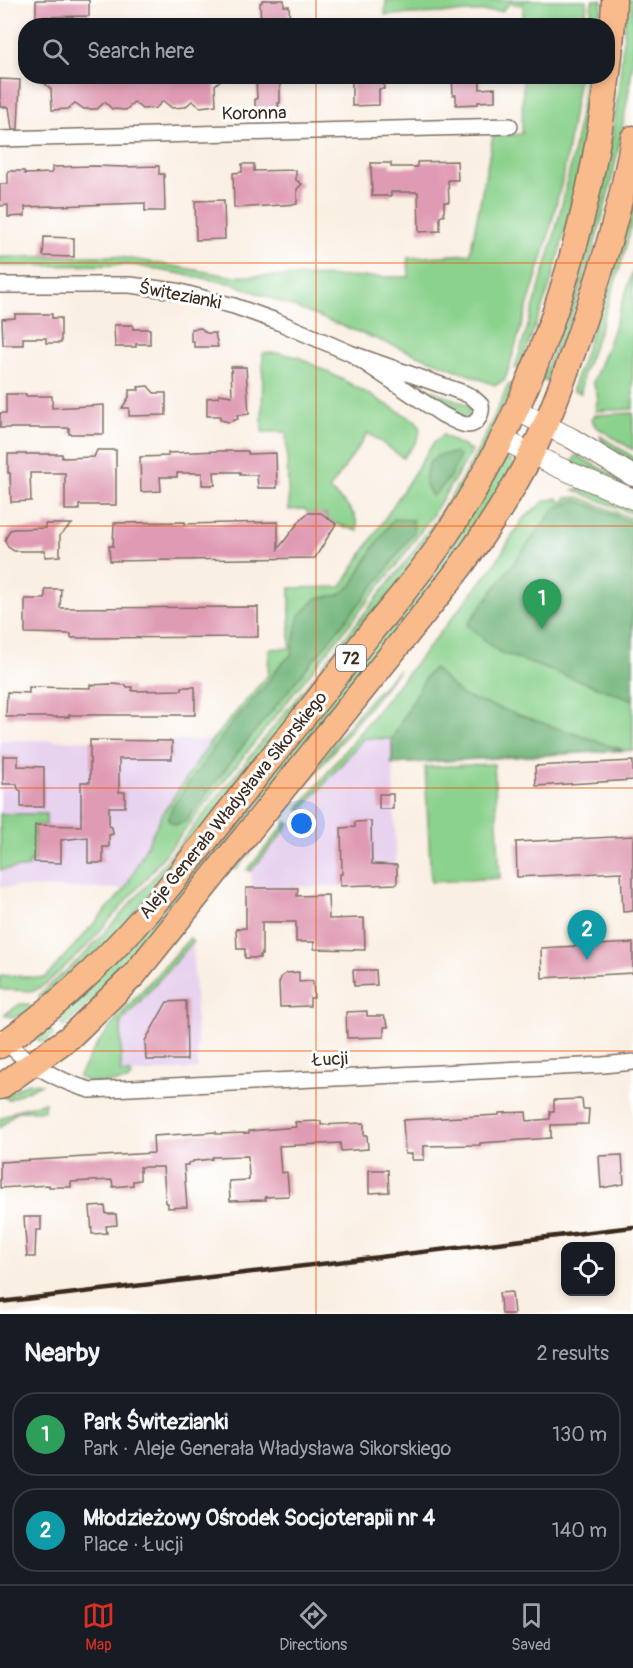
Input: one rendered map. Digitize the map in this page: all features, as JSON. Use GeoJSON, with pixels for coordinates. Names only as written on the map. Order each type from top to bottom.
{"type":"FeatureCollection","features":[{"type":"Feature","properties":{"kind":"main road","name":"Aleje Generała Władysława Sikorskiego"},"geometry":{"type":"LineString","coordinates":[[613,18],[614,0]]}},
{"type":"Feature","properties":{"kind":"main road","name":"Aleje Generała Władysława Sikorskiego"},"geometry":{"type":"LineString","coordinates":[[2,1041],[52,1006],[94,969],[122,941],[164,892],[431,557],[478,484],[533,372],[564,287],[581,224],[607,84]]}},
{"type":"Feature","properties":{"kind":"main road","name":"Aleje Generała Władysława Sikorskiego"},"geometry":{"type":"LineString","coordinates":[[0,1087],[70,1037],[151,955],[457,572],[492,521],[531,454],[561,387],[609,242],[633,138]]}},
{"type":"Feature","properties":{"kind":"street","name":"Koronna"},"geometry":{"type":"LineString","coordinates":[[0,139],[510,126]]}},
{"type":"Feature","properties":{"kind":"street","name":"Świtezianki"},"geometry":{"type":"LineString","coordinates":[[0,285],[130,285],[176,291],[234,306],[276,321],[350,353],[472,397],[481,405],[480,415],[473,424],[469,425],[443,415],[350,353]]}},
{"type":"Feature","properties":{"kind":"street"},"geometry":{"type":"LineString","coordinates":[[516,410],[546,424],[633,476]]}},
{"type":"Feature","properties":{"kind":"street"},"geometry":{"type":"LineString","coordinates":[[502,439],[633,499]]}},
{"type":"Feature","properties":{"kind":"street","name":"Łucji"},"geometry":{"type":"LineString","coordinates":[[2,1041],[34,1064],[74,1085],[94,1090],[633,1062]]}},
{"type":"Feature","properties":{"kind":"shaded area"},"geometry":{"type":"Polygon","coordinates":[[[364,738],[392,739],[397,884],[252,888],[251,871],[290,824],[302,822],[301,811],[364,738]]]}},
{"type":"Feature","properties":{"kind":"shaded area"},"geometry":{"type":"Polygon","coordinates":[[[0,740],[212,740],[163,813],[125,889],[0,887],[0,740]]]}},
{"type":"Feature","properties":{"kind":"shaded area"},"geometry":{"type":"Polygon","coordinates":[[[193,942],[198,1069],[121,1074],[120,1022],[193,942]]]}},
{"type":"Feature","properties":{"kind":"green space"},"geometry":{"type":"Polygon","coordinates":[[[386,0],[587,0],[586,18],[523,18],[523,3],[520,5],[510,3],[502,11],[385,15],[386,0]]]}},
{"type":"Feature","properties":{"kind":"green space"},"geometry":{"type":"Polygon","coordinates":[[[592,0],[602,0],[601,18],[591,18],[592,0]]]}},
{"type":"Feature","properties":{"kind":"green space"},"geometry":{"type":"Polygon","coordinates":[[[626,0],[633,0],[633,55],[618,152],[592,252],[547,382],[542,380],[578,280],[605,177],[616,106],[626,0]]]}},
{"type":"Feature","properties":{"kind":"green space"},"geometry":{"type":"Polygon","coordinates":[[[523,84],[578,84],[564,173],[546,245],[507,374],[504,381],[495,385],[234,284],[133,265],[0,266],[0,257],[115,256],[230,276],[409,277],[408,258],[470,254],[493,136],[522,134],[523,84]]]}},
{"type":"Feature","properties":{"kind":"green space"},"geometry":{"type":"Polygon","coordinates":[[[584,84],[593,84],[576,184],[561,247],[549,289],[519,369],[515,368],[566,187],[584,84]]]}},
{"type":"Feature","properties":{"kind":"green space"},"geometry":{"type":"Polygon","coordinates":[[[633,197],[633,220],[622,261],[583,374],[581,393],[573,391],[615,263],[633,197]]]}},
{"type":"Feature","properties":{"kind":"green space"},"geometry":{"type":"Polygon","coordinates":[[[633,271],[633,409],[595,411],[598,398],[593,382],[633,271]]]}},
{"type":"Feature","properties":{"kind":"green space"},"geometry":{"type":"Polygon","coordinates":[[[263,353],[280,353],[298,357],[416,421],[419,426],[417,441],[403,458],[368,433],[329,490],[353,512],[358,531],[336,524],[326,517],[326,514],[308,513],[305,509],[289,510],[286,432],[262,432],[263,353]]]}},
{"type":"Feature","properties":{"kind":"green space"},"geometry":{"type":"Polygon","coordinates":[[[411,382],[466,404],[470,409],[469,415],[466,417],[459,415],[409,386],[411,382]]]}},
{"type":"Feature","properties":{"kind":"green space"},"geometry":{"type":"Polygon","coordinates":[[[509,384],[514,385],[483,453],[426,548],[153,890],[118,931],[41,1002],[40,994],[86,953],[147,885],[404,564],[469,467],[509,384]]]}},
{"type":"Feature","properties":{"kind":"green space"},"geometry":{"type":"Polygon","coordinates":[[[633,413],[633,450],[595,426],[592,419],[594,415],[633,413]]]}},
{"type":"Feature","properties":{"kind":"green space"},"geometry":{"type":"Polygon","coordinates":[[[443,435],[472,451],[431,517],[400,561],[143,882],[85,948],[46,984],[34,991],[0,989],[0,975],[45,978],[125,889],[163,813],[212,740],[268,675],[269,649],[290,648],[290,588],[341,587],[434,442],[443,435]]]}},
{"type":"Feature","properties":{"kind":"green space"},"geometry":{"type":"Polygon","coordinates":[[[600,436],[633,457],[633,463],[604,446],[600,436]]]}},
{"type":"Feature","properties":{"kind":"green space"},"geometry":{"type":"Polygon","coordinates":[[[455,453],[460,457],[455,468],[432,496],[425,483],[430,462],[439,455],[455,453]]]}},
{"type":"Feature","properties":{"kind":"green space"},"geometry":{"type":"Polygon","coordinates":[[[576,455],[633,486],[633,491],[572,463],[576,455]]]}},
{"type":"Feature","properties":{"kind":"green space"},"geometry":{"type":"Polygon","coordinates":[[[505,459],[511,460],[514,466],[451,565],[129,965],[64,1027],[55,1015],[505,459]]]}},
{"type":"Feature","properties":{"kind":"green space"},"geometry":{"type":"Polygon","coordinates":[[[586,488],[633,507],[633,514],[574,490],[586,488]]]}},
{"type":"Feature","properties":{"kind":"green space"},"geometry":{"type":"Polygon","coordinates":[[[579,497],[633,519],[633,750],[392,764],[392,739],[364,738],[301,811],[298,809],[493,567],[522,520],[545,501],[558,498],[559,502],[565,501],[566,498],[579,497]]]}},
{"type":"Feature","properties":{"kind":"green space"},"geometry":{"type":"Polygon","coordinates":[[[576,500],[633,523],[633,700],[499,652],[467,625],[555,508],[576,500]]]}},
{"type":"Feature","properties":{"kind":"green space"},"geometry":{"type":"Polygon","coordinates":[[[393,519],[413,520],[414,532],[382,576],[243,746],[185,822],[175,825],[168,820],[172,807],[231,724],[265,686],[279,666],[291,655],[299,616],[317,598],[339,595],[352,585],[393,519]]]}},
{"type":"Feature","properties":{"kind":"green space"},"geometry":{"type":"Polygon","coordinates":[[[433,668],[463,696],[623,750],[392,764],[392,739],[425,678],[433,668]]]}},
{"type":"Feature","properties":{"kind":"green space"},"geometry":{"type":"Polygon","coordinates":[[[399,670],[291,803],[288,801],[371,698],[399,670]]]}},
{"type":"Feature","properties":{"kind":"green space"},"geometry":{"type":"Polygon","coordinates":[[[494,764],[500,878],[431,882],[425,767],[494,764]]]}},
{"type":"Feature","properties":{"kind":"green space"},"geometry":{"type":"Polygon","coordinates":[[[0,814],[46,814],[46,825],[35,825],[34,862],[29,862],[29,867],[0,870],[0,814]]]}},
{"type":"Feature","properties":{"kind":"green space"},"geometry":{"type":"Polygon","coordinates":[[[277,814],[280,816],[236,870],[233,869],[277,814]]]}},
{"type":"Feature","properties":{"kind":"green space"},"geometry":{"type":"Polygon","coordinates":[[[287,822],[290,824],[251,871],[247,870],[287,822]]]}},
{"type":"Feature","properties":{"kind":"green space"},"geometry":{"type":"Polygon","coordinates":[[[190,938],[193,942],[121,1022],[121,1073],[130,1073],[131,1077],[127,1081],[102,1083],[89,1082],[78,1077],[94,1049],[117,1018],[190,938]]]}},
{"type":"Feature","properties":{"kind":"green space"},"geometry":{"type":"Polygon","coordinates":[[[20,1004],[28,1004],[33,1008],[19,1016],[4,1015],[20,1004]]]}},
{"type":"Feature","properties":{"kind":"green space"},"geometry":{"type":"Polygon","coordinates":[[[45,1024],[54,1035],[41,1042],[35,1034],[45,1024]]]}},
{"type":"Feature","properties":{"kind":"green space"},"geometry":{"type":"Polygon","coordinates":[[[41,1084],[8,1100],[5,1096],[23,1085],[41,1084]]]}},
{"type":"Feature","properties":{"kind":"green space"},"geometry":{"type":"Polygon","coordinates":[[[45,1102],[44,1111],[17,1111],[0,1128],[0,1119],[17,1110],[45,1102]]]}},
{"type":"Feature","properties":{"kind":"building"},"geometry":{"type":"Polygon","coordinates":[[[36,0],[89,0],[89,16],[36,17],[36,0]]]}},
{"type":"Feature","properties":{"kind":"building"},"geometry":{"type":"Polygon","coordinates":[[[262,0],[284,0],[284,6],[289,6],[290,18],[261,18],[260,3],[262,0]]]}},
{"type":"Feature","properties":{"kind":"building"},"geometry":{"type":"Polygon","coordinates":[[[0,79],[18,80],[20,84],[18,129],[12,129],[9,107],[0,107],[0,79]]]}},
{"type":"Feature","properties":{"kind":"building"},"geometry":{"type":"Polygon","coordinates":[[[46,84],[216,84],[216,105],[200,107],[192,101],[185,107],[172,108],[163,101],[156,108],[142,109],[134,102],[126,110],[112,109],[105,102],[97,109],[84,109],[75,103],[68,109],[52,110],[51,89],[46,84]]]}},
{"type":"Feature","properties":{"kind":"building"},"geometry":{"type":"Polygon","coordinates":[[[256,84],[280,84],[279,110],[255,111],[255,99],[257,99],[256,84]]]}},
{"type":"Feature","properties":{"kind":"building"},"geometry":{"type":"Polygon","coordinates":[[[352,84],[384,84],[384,89],[379,89],[379,105],[352,106],[352,84]]]}},
{"type":"Feature","properties":{"kind":"building"},"geometry":{"type":"Polygon","coordinates":[[[452,84],[480,84],[480,89],[495,88],[495,101],[478,102],[478,104],[456,105],[456,95],[453,95],[452,84]]]}},
{"type":"Feature","properties":{"kind":"building"},"geometry":{"type":"Polygon","coordinates":[[[457,161],[458,180],[448,180],[449,202],[444,202],[444,216],[440,216],[440,231],[419,232],[418,192],[391,192],[391,196],[372,196],[371,163],[391,163],[391,167],[417,167],[417,162],[457,161]]]}},
{"type":"Feature","properties":{"kind":"building"},"geometry":{"type":"Polygon","coordinates":[[[242,164],[254,164],[254,171],[296,170],[296,180],[302,184],[297,189],[297,204],[234,208],[233,173],[242,172],[242,164]]]}},
{"type":"Feature","properties":{"kind":"building"},"geometry":{"type":"Polygon","coordinates":[[[159,166],[159,174],[164,174],[165,211],[145,211],[145,203],[25,207],[25,216],[8,217],[8,205],[0,206],[0,184],[8,184],[8,171],[24,171],[25,174],[52,173],[52,167],[159,166]]]}},
{"type":"Feature","properties":{"kind":"building"},"geometry":{"type":"Polygon","coordinates":[[[224,200],[225,239],[196,240],[195,201],[224,200]]]}},
{"type":"Feature","properties":{"kind":"building"},"geometry":{"type":"Polygon","coordinates":[[[44,237],[74,238],[74,257],[43,256],[44,237]]]}},
{"type":"Feature","properties":{"kind":"building"},"geometry":{"type":"Polygon","coordinates":[[[15,314],[52,314],[52,318],[61,318],[61,343],[46,343],[46,338],[23,338],[23,345],[3,345],[2,319],[15,318],[15,314]]]}},
{"type":"Feature","properties":{"kind":"building"},"geometry":{"type":"Polygon","coordinates":[[[114,325],[133,325],[133,329],[150,329],[150,344],[115,347],[114,325]]]}},
{"type":"Feature","properties":{"kind":"building"},"geometry":{"type":"Polygon","coordinates":[[[201,328],[206,333],[215,333],[218,347],[194,347],[194,341],[191,341],[191,329],[201,328]]]}},
{"type":"Feature","properties":{"kind":"building"},"geometry":{"type":"Polygon","coordinates":[[[231,367],[246,367],[249,414],[237,415],[238,419],[229,422],[220,420],[220,416],[207,416],[207,398],[219,397],[219,394],[232,396],[231,367]]]}},
{"type":"Feature","properties":{"kind":"building"},"geometry":{"type":"Polygon","coordinates":[[[148,386],[154,393],[166,393],[166,415],[129,416],[129,408],[122,408],[129,397],[129,390],[139,390],[138,387],[148,386]]]}},
{"type":"Feature","properties":{"kind":"building"},"geometry":{"type":"Polygon","coordinates":[[[6,394],[52,396],[52,408],[104,405],[104,434],[69,434],[69,428],[0,428],[0,413],[6,413],[6,394]]]}},
{"type":"Feature","properties":{"kind":"building"},"geometry":{"type":"Polygon","coordinates":[[[97,450],[116,450],[116,505],[79,505],[79,510],[65,510],[65,473],[30,473],[31,501],[11,502],[8,454],[62,454],[62,458],[94,457],[97,450]]]}},
{"type":"Feature","properties":{"kind":"building"},"geometry":{"type":"Polygon","coordinates":[[[248,451],[248,454],[276,453],[277,488],[258,488],[257,475],[240,475],[240,472],[214,472],[215,485],[202,485],[202,473],[177,473],[177,477],[160,477],[161,491],[141,492],[140,457],[168,456],[168,453],[248,451]]]}},
{"type":"Feature","properties":{"kind":"building"},"geometry":{"type":"Polygon","coordinates":[[[308,513],[321,513],[336,524],[315,558],[110,561],[109,546],[113,546],[114,523],[278,522],[278,549],[308,513]]]}},
{"type":"Feature","properties":{"kind":"building"},"geometry":{"type":"Polygon","coordinates":[[[45,524],[72,524],[60,535],[60,556],[45,557],[45,551],[14,551],[8,547],[5,540],[10,530],[45,528],[45,524]]]}},
{"type":"Feature","properties":{"kind":"building"},"geometry":{"type":"Polygon","coordinates":[[[45,589],[61,589],[60,608],[258,607],[258,637],[71,638],[71,634],[25,633],[25,599],[45,599],[45,589]]]}},
{"type":"Feature","properties":{"kind":"building"},"geometry":{"type":"Polygon","coordinates":[[[111,684],[132,687],[132,691],[182,690],[182,687],[195,687],[195,715],[6,717],[7,692],[29,693],[29,687],[90,688],[90,685],[111,684]]]}},
{"type":"Feature","properties":{"kind":"building"},"geometry":{"type":"Polygon","coordinates":[[[90,740],[172,741],[172,759],[119,759],[119,792],[125,792],[125,807],[109,807],[109,826],[112,827],[113,834],[109,835],[109,847],[103,847],[103,863],[88,863],[88,837],[61,840],[61,863],[34,862],[35,825],[81,826],[81,782],[90,782],[90,740]]]}},
{"type":"Feature","properties":{"kind":"building"},"geometry":{"type":"Polygon","coordinates":[[[3,756],[18,756],[18,766],[44,767],[44,807],[21,807],[21,791],[17,784],[3,784],[3,756]]]}},
{"type":"Feature","properties":{"kind":"building"},"geometry":{"type":"Polygon","coordinates":[[[633,761],[633,780],[536,786],[535,766],[633,761]]]}},
{"type":"Feature","properties":{"kind":"building"},"geometry":{"type":"Polygon","coordinates":[[[379,794],[393,794],[393,809],[379,809],[379,794]]]}},
{"type":"Feature","properties":{"kind":"building"},"geometry":{"type":"Polygon","coordinates":[[[371,821],[372,864],[397,865],[397,884],[340,886],[341,828],[355,827],[355,822],[371,821]]]}},
{"type":"Feature","properties":{"kind":"building"},"geometry":{"type":"Polygon","coordinates":[[[633,836],[633,911],[623,912],[621,872],[517,877],[516,842],[633,836]]]}},
{"type":"Feature","properties":{"kind":"building"},"geometry":{"type":"Polygon","coordinates":[[[246,888],[298,888],[297,896],[328,895],[329,919],[364,918],[365,950],[314,949],[314,942],[296,942],[296,922],[262,922],[262,955],[260,958],[245,958],[245,949],[237,949],[236,929],[246,928],[246,888]]]}},
{"type":"Feature","properties":{"kind":"building"},"geometry":{"type":"Polygon","coordinates":[[[633,943],[633,973],[542,978],[541,948],[633,943]]]}},
{"type":"Feature","properties":{"kind":"building"},"geometry":{"type":"Polygon","coordinates":[[[353,970],[376,970],[377,985],[354,986],[353,970]]]}},
{"type":"Feature","properties":{"kind":"building"},"geometry":{"type":"Polygon","coordinates":[[[299,972],[299,982],[313,981],[314,998],[310,998],[310,1006],[280,1007],[281,977],[287,973],[299,972]]]}},
{"type":"Feature","properties":{"kind":"building"},"geometry":{"type":"Polygon","coordinates":[[[186,1001],[187,1060],[146,1060],[145,1041],[167,1002],[186,1001]]]}},
{"type":"Feature","properties":{"kind":"building"},"geometry":{"type":"Polygon","coordinates":[[[367,1011],[367,1016],[384,1016],[389,1027],[384,1027],[384,1037],[347,1038],[346,1012],[367,1011]]]}},
{"type":"Feature","properties":{"kind":"building"},"geometry":{"type":"Polygon","coordinates":[[[582,1099],[583,1109],[589,1109],[588,1124],[551,1125],[551,1138],[480,1143],[480,1145],[424,1146],[424,1160],[412,1160],[412,1154],[405,1154],[403,1120],[526,1112],[527,1121],[550,1119],[550,1111],[554,1111],[554,1100],[582,1099]]]}},
{"type":"Feature","properties":{"kind":"building"},"geometry":{"type":"Polygon","coordinates":[[[321,1121],[321,1125],[364,1123],[364,1135],[367,1135],[368,1149],[341,1151],[340,1143],[279,1146],[281,1173],[287,1172],[289,1196],[265,1197],[266,1200],[230,1201],[229,1181],[249,1180],[248,1156],[212,1157],[212,1159],[193,1161],[184,1165],[187,1207],[168,1208],[163,1167],[140,1167],[140,1180],[133,1181],[133,1185],[113,1187],[112,1180],[71,1182],[71,1187],[49,1187],[49,1185],[0,1188],[0,1162],[154,1153],[153,1136],[216,1132],[216,1134],[249,1133],[249,1131],[296,1127],[295,1122],[321,1121]]]}},
{"type":"Feature","properties":{"kind":"building"},"geometry":{"type":"Polygon","coordinates":[[[622,1155],[624,1184],[601,1188],[599,1156],[622,1155]]]}},
{"type":"Feature","properties":{"kind":"building"},"geometry":{"type":"Polygon","coordinates":[[[369,1170],[388,1170],[389,1192],[369,1193],[369,1170]]]}},
{"type":"Feature","properties":{"kind":"building"},"geometry":{"type":"Polygon","coordinates":[[[105,1206],[106,1214],[116,1214],[117,1225],[106,1226],[107,1233],[92,1234],[90,1207],[105,1206]]]}},
{"type":"Feature","properties":{"kind":"building"},"geometry":{"type":"Polygon","coordinates":[[[24,1217],[41,1217],[41,1230],[36,1230],[35,1257],[27,1257],[24,1217]]]}},
{"type":"Feature","properties":{"kind":"building"},"geometry":{"type":"Polygon","coordinates":[[[512,1292],[514,1314],[502,1314],[499,1293],[512,1292]]]}},
{"type":"Feature","properties":{"kind":"railway"},"geometry":{"type":"LineString","coordinates":[[0,1302],[633,1227]]}},
{"type":"Feature","properties":{"kind":"place","name":"Park Świtezianki"},"geometry":{"type":"Point","coordinates":[542,629]}},
{"type":"Feature","properties":{"kind":"place","name":"Młodzieżowy Ośrodek Socjoterapii nr 4"},"geometry":{"type":"Point","coordinates":[587,960]}}]}
